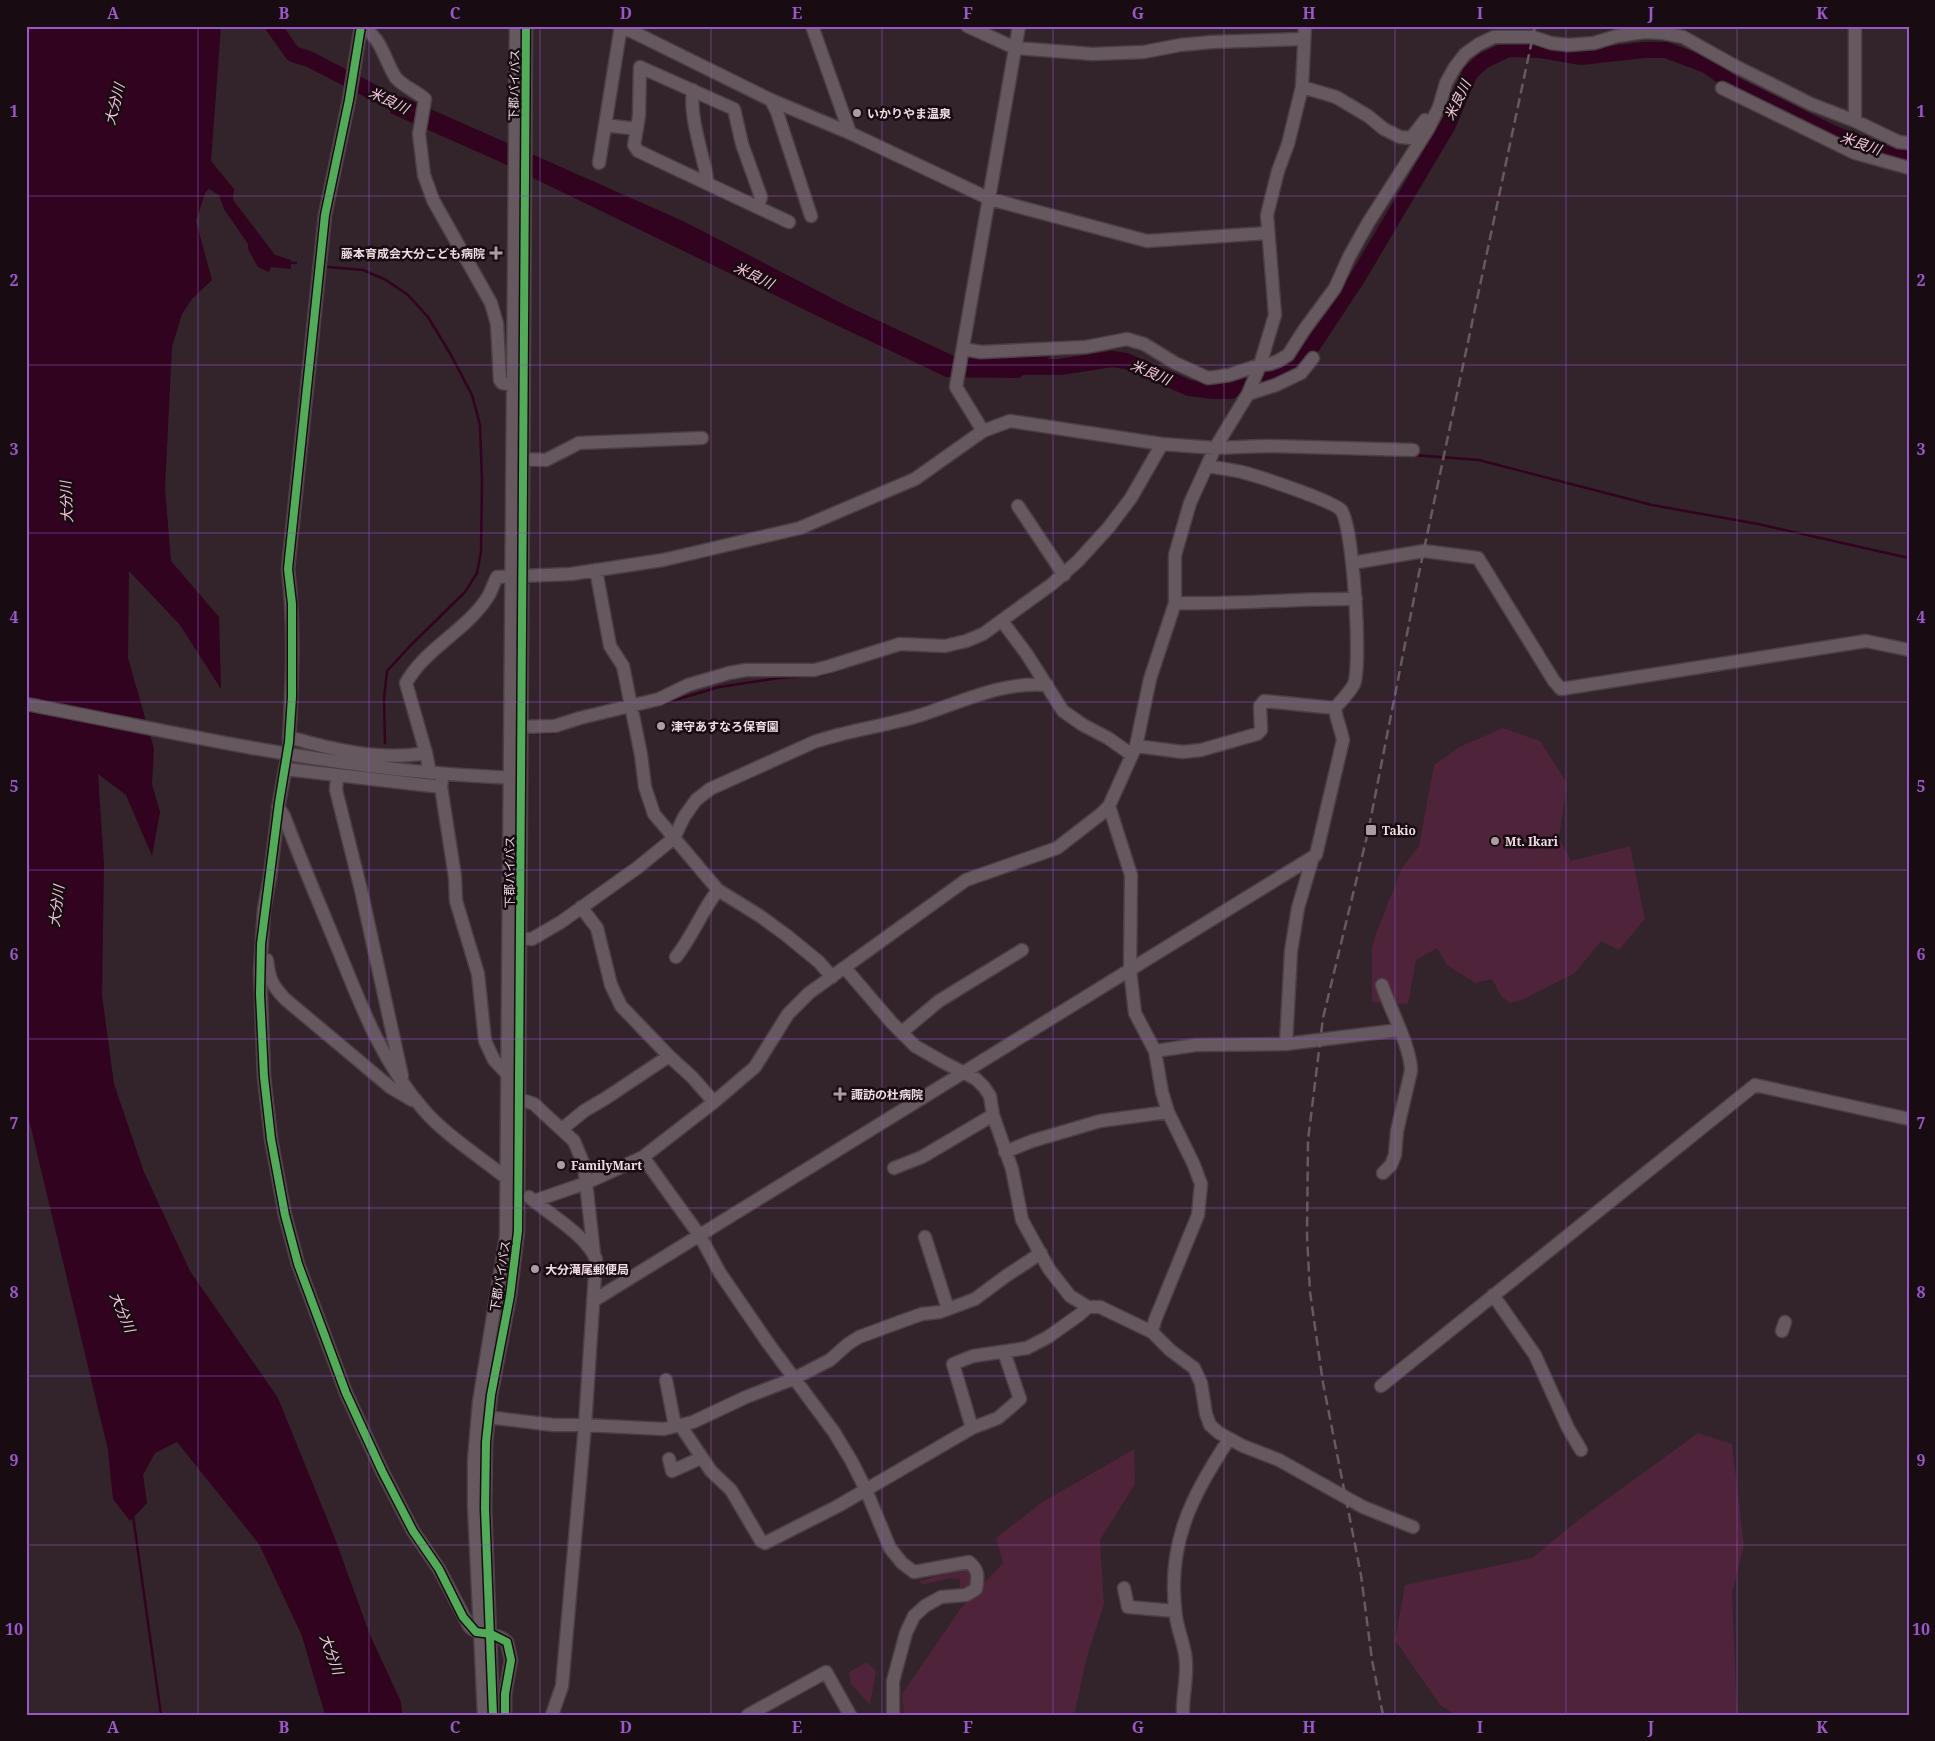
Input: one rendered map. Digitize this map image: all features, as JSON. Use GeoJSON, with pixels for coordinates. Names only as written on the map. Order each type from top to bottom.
{"type":"FeatureCollection","features":[{"type":"Feature","properties":{"kind":"street","name":"下郡バイパス"},"geometry":{"type":"LineString","coordinates":[[516,26],[520,141]]}},
{"type":"Feature","properties":{"kind":"street","name":"下郡バイパス"},"geometry":{"type":"LineString","coordinates":[[520,141],[526,26]]}},
{"type":"Feature","properties":{"kind":"street"},"geometry":{"type":"LineString","coordinates":[[599,163],[621,26],[771,100],[850,133],[990,199],[1147,241],[1268,233]]}},
{"type":"Feature","properties":{"kind":"street"},"geometry":{"type":"LineString","coordinates":[[812,26],[850,133]]}},
{"type":"Feature","properties":{"kind":"street"},"geometry":{"type":"LineString","coordinates":[[534,1201],[586,1183],[643,1157],[714,1102],[755,1067],[788,1014],[809,993],[966,880],[1057,848],[1102,814],[1109,806],[1134,750],[1150,679],[1175,603],[1175,556],[1190,503],[1216,448],[1248,394],[1260,365],[1275,315],[1267,215],[1278,171],[1288,144],[1302,87],[1305,33],[1180,45],[1123,54],[1015,48],[967,26]]}},
{"type":"Feature","properties":{"kind":"street"},"geometry":{"type":"LineString","coordinates":[[983,431],[956,387],[1019,26]]}},
{"type":"Feature","properties":{"kind":"street"},"geometry":{"type":"LineString","coordinates":[[1854,26],[1855,121]]}},
{"type":"Feature","properties":{"kind":"street"},"geometry":{"type":"LineString","coordinates":[[963,349],[981,352],[1086,347],[1127,339],[1144,344],[1176,363],[1208,378],[1229,376],[1260,365],[1270,364],[1288,354],[1335,288],[1354,248],[1379,204],[1415,151],[1439,107],[1446,83],[1465,54],[1479,44],[1494,37],[1532,37],[1551,43],[1568,45],[1594,43],[1647,29],[1684,37],[1735,66],[1811,104],[1855,121],[1899,142],[1909,144]]}},
{"type":"Feature","properties":{"kind":"street"},"geometry":{"type":"LineString","coordinates":[[426,753],[410,756],[387,756],[289,740],[292,604],[288,568],[326,215],[349,100],[360,31],[368,31],[380,46],[396,77],[424,100],[425,106],[420,126],[419,142],[428,187],[440,214],[491,303],[497,324],[500,380],[502,383],[513,385]]}},
{"type":"Feature","properties":{"kind":"street"},"geometry":{"type":"LineString","coordinates":[[758,207],[761,197],[742,144],[734,109],[640,67],[639,116],[634,145],[638,150],[789,222]]}},
{"type":"Feature","properties":{"kind":"street"},"geometry":{"type":"LineString","coordinates":[[1302,87],[1336,97],[1368,116],[1384,129],[1400,137],[1411,138],[1427,118],[1439,107]]}},
{"type":"Feature","properties":{"kind":"street"},"geometry":{"type":"LineString","coordinates":[[1722,88],[1855,153],[1909,168]]}},
{"type":"Feature","properties":{"kind":"street"},"geometry":{"type":"LineString","coordinates":[[693,90],[692,102],[702,157],[708,173],[708,182]]}},
{"type":"Feature","properties":{"kind":"street"},"geometry":{"type":"LineString","coordinates":[[771,100],[777,112],[811,216]]}},
{"type":"Feature","properties":{"kind":"street"},"geometry":{"type":"LineString","coordinates":[[605,125],[637,129]]}},
{"type":"Feature","properties":{"kind":"street"},"geometry":{"type":"LineString","coordinates":[[517,576],[523,459],[520,141]]}},
{"type":"Feature","properties":{"kind":"street"},"geometry":{"type":"LineString","coordinates":[[493,1715],[485,1634],[484,1479],[488,1417],[514,1270],[518,1231],[518,1188],[513,1097],[517,576],[513,385],[520,180]]}},
{"type":"Feature","properties":{"kind":"street"},"geometry":{"type":"LineString","coordinates":[[1248,394],[1276,385],[1301,373],[1312,358]]}},
{"type":"Feature","properties":{"kind":"street"},"geometry":{"type":"LineString","coordinates":[[507,1074],[494,1060],[485,1041],[478,974],[456,901],[441,787],[437,773],[426,753],[406,683],[413,670],[474,613],[489,595],[497,577],[554,575],[663,560],[800,528],[915,479],[983,431],[1010,422],[1162,444],[1216,448],[1266,446],[1413,450]]}},
{"type":"Feature","properties":{"kind":"street"},"geometry":{"type":"LineString","coordinates":[[523,459],[546,460],[579,443],[702,438]]}},
{"type":"Feature","properties":{"kind":"street"},"geometry":{"type":"LineString","coordinates":[[516,727],[555,726],[580,718],[632,710],[688,685],[729,673],[746,670],[814,670],[900,644],[944,646],[983,634],[1064,575],[1109,527],[1145,476],[1162,444]]}},
{"type":"Feature","properties":{"kind":"street"},"geometry":{"type":"LineString","coordinates":[[593,1301],[1316,855],[1342,748],[1342,732],[1336,717],[1335,708],[1354,684],[1357,656],[1356,599],[1352,563],[1342,512],[1334,504],[1238,471],[1207,466]]}},
{"type":"Feature","properties":{"kind":"street"},"geometry":{"type":"LineString","coordinates":[[1018,506],[1064,575]]}},
{"type":"Feature","properties":{"kind":"street"},"geometry":{"type":"LineString","coordinates":[[1352,563],[1424,551],[1478,558],[1554,681],[1561,689],[1866,641],[1909,650]]}},
{"type":"Feature","properties":{"kind":"street"},"geometry":{"type":"LineString","coordinates":[[596,570],[610,646],[623,666],[649,802],[654,814],[718,890],[786,935],[819,962],[832,977]]}},
{"type":"Feature","properties":{"kind":"street"},"geometry":{"type":"LineString","coordinates":[[1175,603],[1201,604],[1305,598],[1356,599]]}},
{"type":"Feature","properties":{"kind":"street"},"geometry":{"type":"LineString","coordinates":[[1002,621],[1063,711],[1083,725],[1134,750],[1182,752],[1201,750],[1257,734],[1261,730],[1260,706],[1264,701],[1335,708]]}},
{"type":"Feature","properties":{"kind":"street"},"geometry":{"type":"LineString","coordinates":[[514,938],[532,939],[637,868],[674,838],[684,817],[696,800],[710,789],[814,742],[855,730],[921,715],[948,704],[998,689],[1034,684],[1047,685]]}},
{"type":"Feature","properties":{"kind":"street"},"geometry":{"type":"LineString","coordinates":[[26,704],[253,747],[375,767],[515,778]]}},
{"type":"Feature","properties":{"kind":"street"},"geometry":{"type":"LineString","coordinates":[[441,787],[336,775],[286,767],[278,807],[261,944],[260,994],[264,1077],[271,1139],[285,1215],[298,1264],[346,1393],[382,1471],[413,1531],[439,1568],[463,1617],[473,1631],[508,1642],[511,1653],[505,1694],[505,1715]]}},
{"type":"Feature","properties":{"kind":"street"},"geometry":{"type":"LineString","coordinates":[[336,775],[336,790],[361,890],[404,1084]]}},
{"type":"Feature","properties":{"kind":"street"},"geometry":{"type":"LineString","coordinates":[[1109,806],[1131,875],[1130,970],[1135,1013],[1156,1051],[1162,1092],[1168,1112],[1194,1165],[1201,1184],[1198,1215],[1161,1310],[1155,1320],[1152,1332]]}},
{"type":"Feature","properties":{"kind":"street"},"geometry":{"type":"LineString","coordinates":[[278,807],[284,816],[379,1045],[404,1084],[419,1104],[449,1132],[572,1231],[594,1254]]}},
{"type":"Feature","properties":{"kind":"street"},"geometry":{"type":"LineString","coordinates":[[1286,1044],[1290,951],[1298,908],[1313,857]]}},
{"type":"Feature","properties":{"kind":"street"},"geometry":{"type":"LineString","coordinates":[[676,957],[688,942],[697,922],[718,890]]}},
{"type":"Feature","properties":{"kind":"street"},"geometry":{"type":"LineString","coordinates":[[581,907],[597,928],[611,985],[621,1006],[692,1077],[714,1102]]}},
{"type":"Feature","properties":{"kind":"street","name":"下郡バイパス"},"geometry":{"type":"LineString","coordinates":[[484,1715],[485,1634],[474,1505],[474,1460],[479,1402],[506,1237],[506,1178],[513,1097],[507,1074],[514,938]]}},
{"type":"Feature","properties":{"kind":"street"},"geometry":{"type":"LineString","coordinates":[[261,944],[267,956],[269,975],[274,987],[285,999],[390,1087],[419,1104]]}},
{"type":"Feature","properties":{"kind":"street"},"geometry":{"type":"LineString","coordinates":[[902,1032],[952,993],[1022,950]]}},
{"type":"Feature","properties":{"kind":"street"},"geometry":{"type":"LineString","coordinates":[[845,968],[863,991],[915,1046],[976,1078],[984,1087],[990,1096],[993,1115],[1012,1169],[1022,1220],[1049,1270],[1070,1296],[1088,1307],[1100,1307],[1152,1332],[1170,1350],[1194,1368],[1198,1375],[1210,1425],[1228,1439],[1279,1460],[1380,1515],[1413,1527]]}},
{"type":"Feature","properties":{"kind":"street"},"geometry":{"type":"LineString","coordinates":[[1382,985],[1411,1063],[1411,1071],[1397,1131],[1395,1155],[1391,1165],[1384,1173]]}},
{"type":"Feature","properties":{"kind":"street"},"geometry":{"type":"LineString","coordinates":[[1156,1051],[1196,1045],[1286,1044],[1399,1030]]}},
{"type":"Feature","properties":{"kind":"street"},"geometry":{"type":"LineString","coordinates":[[562,1129],[584,1110],[606,1098],[669,1056]]}},
{"type":"Feature","properties":{"kind":"street"},"geometry":{"type":"LineString","coordinates":[[1381,1386],[1755,1085],[1909,1119]]}},
{"type":"Feature","properties":{"kind":"street"},"geometry":{"type":"LineString","coordinates":[[513,1097],[534,1104],[574,1141],[580,1153],[586,1183],[596,1264],[586,1425],[562,1686],[552,1715]]}},
{"type":"Feature","properties":{"kind":"street"},"geometry":{"type":"LineString","coordinates":[[1005,1152],[1032,1141],[1100,1121],[1168,1112]]}},
{"type":"Feature","properties":{"kind":"street"},"geometry":{"type":"LineString","coordinates":[[894,1168],[922,1157],[993,1115]]}},
{"type":"Feature","properties":{"kind":"street"},"geometry":{"type":"LineString","coordinates":[[643,1157],[700,1236],[720,1273],[793,1379],[834,1432],[866,1490],[890,1548],[902,1563],[914,1572],[969,1562],[975,1567],[978,1576],[976,1589],[966,1595],[941,1597],[925,1606],[914,1616],[906,1633],[893,1681],[892,1715]]}},
{"type":"Feature","properties":{"kind":"street"},"geometry":{"type":"LineString","coordinates":[[925,1237],[948,1309]]}},
{"type":"Feature","properties":{"kind":"street"},"geometry":{"type":"LineString","coordinates":[[488,1417],[553,1425],[664,1429],[693,1422],[746,1397],[793,1379],[830,1360],[859,1337],[922,1314],[948,1309],[975,1299],[1041,1253]]}},
{"type":"Feature","properties":{"kind":"street"},"geometry":{"type":"LineString","coordinates":[[1493,1295],[1535,1355],[1568,1428],[1581,1450]]}},
{"type":"Feature","properties":{"kind":"street"},"geometry":{"type":"LineString","coordinates":[[972,1428],[953,1364],[973,1356],[1027,1348],[1048,1337],[1080,1315],[1088,1307]]}},
{"type":"Feature","properties":{"kind":"street"},"geometry":{"type":"LineString","coordinates":[[666,1380],[678,1426],[711,1471],[731,1490],[761,1542],[765,1543],[866,1490],[972,1428],[998,1418],[1020,1399],[1004,1352]]}},
{"type":"Feature","properties":{"kind":"street"},"geometry":{"type":"LineString","coordinates":[[1183,1715],[1182,1699],[1186,1671],[1185,1654],[1176,1611],[1174,1563],[1186,1516],[1203,1480],[1228,1439]]}},
{"type":"Feature","properties":{"kind":"street"},"geometry":{"type":"LineString","coordinates":[[672,1470],[701,1458]]}},
{"type":"Feature","properties":{"kind":"street"},"geometry":{"type":"LineString","coordinates":[[1124,1588],[1128,1607],[1176,1611]]}},
{"type":"Feature","properties":{"kind":"street"},"geometry":{"type":"LineString","coordinates":[[748,1715],[826,1672],[850,1715]]}},
{"type":"Feature","properties":{"kind":"shaded area"},"geometry":{"type":"Polygon","coordinates":[[[1503,728],[1540,741],[1567,783],[1559,838],[1571,861],[1630,846],[1645,919],[1619,950],[1601,941],[1575,973],[1524,999],[1510,1003],[1501,996],[1492,979],[1475,983],[1447,965],[1437,948],[1416,960],[1408,1004],[1372,1002],[1372,948],[1402,868],[1419,846],[1434,765],[1461,746],[1503,728]]]}},
{"type":"Feature","properties":{"kind":"shaded area"},"geometry":{"type":"Polygon","coordinates":[[[1698,1433],[1732,1444],[1744,1545],[1732,1593],[1737,1715],[1456,1715],[1440,1705],[1395,1640],[1405,1585],[1532,1558],[1581,1518],[1698,1433]]]}},
{"type":"Feature","properties":{"kind":"shaded area"},"geometry":{"type":"Polygon","coordinates":[[[1134,1449],[1135,1484],[1100,1540],[1104,1604],[1087,1657],[1074,1715],[904,1715],[902,1694],[961,1608],[1003,1563],[996,1538],[1041,1503],[1134,1449]]]}},
{"type":"Feature","properties":{"kind":"shaded area"},"geometry":{"type":"Polygon","coordinates":[[[965,1567],[973,1572],[973,1583],[960,1590],[960,1579],[951,1578],[921,1585],[920,1581],[965,1567]]]}},
{"type":"Feature","properties":{"kind":"shaded area"},"geometry":{"type":"Polygon","coordinates":[[[867,1662],[876,1671],[870,1705],[851,1684],[849,1672],[867,1662]]]}},
{"type":"Feature","properties":{"kind":"water","name":"大分川"},"geometry":{"type":"Polygon","coordinates":[[[26,26],[221,26],[211,161],[234,189],[233,200],[275,255],[291,260],[291,269],[271,267],[269,272],[258,267],[248,249],[248,244],[224,209],[219,195],[209,189],[205,193],[196,221],[212,280],[192,299],[182,314],[172,347],[165,488],[171,561],[219,617],[221,689],[180,625],[129,571],[128,658],[154,749],[152,784],[160,812],[152,856],[126,795],[98,774],[104,864],[102,995],[114,1084],[144,1172],[190,1271],[278,1398],[334,1536],[370,1635],[401,1702],[402,1715],[325,1715],[302,1636],[259,1544],[177,1442],[155,1453],[143,1475],[147,1503],[130,1521],[113,1499],[108,1450],[26,1107],[26,26]]]}},
{"type":"Feature","properties":{"kind":"water"},"geometry":{"type":"Polygon","coordinates":[[[401,96],[685,222],[847,306],[954,356],[983,359],[1051,356],[1019,378],[946,377],[496,160],[390,113],[401,96]]]}},
{"type":"Feature","properties":{"kind":"waterway","name":"米良川"},"geometry":{"type":"LineString","coordinates":[[273,26],[293,54],[309,59],[415,114]]}},
{"type":"Feature","properties":{"kind":"waterway","name":"米良川"},"geometry":{"type":"LineString","coordinates":[[1013,367],[1060,367],[1112,359],[1126,361],[1189,388],[1231,391],[1250,378],[1270,376],[1294,366],[1313,345],[1358,277],[1448,125],[1470,73],[1483,61],[1508,49],[1541,50],[1581,57],[1644,50],[1666,50],[1706,65],[1735,85],[1830,132],[1896,157],[1909,159]]}},
{"type":"Feature","properties":{"kind":"waterway"},"geometry":{"type":"LineString","coordinates":[[287,263],[296,263]]}},
{"type":"Feature","properties":{"kind":"waterway"},"geometry":{"type":"LineString","coordinates":[[328,267],[363,270],[386,280],[408,295],[428,317],[451,355],[472,395],[480,425],[482,482],[481,552],[477,573],[465,592],[387,671],[384,699],[385,743]]}},
{"type":"Feature","properties":{"kind":"waterway"},"geometry":{"type":"LineString","coordinates":[[1337,454],[1366,455]]}},
{"type":"Feature","properties":{"kind":"waterway"},"geometry":{"type":"LineString","coordinates":[[1414,455],[1479,460],[1652,505],[1758,524],[1909,558]]}},
{"type":"Feature","properties":{"kind":"waterway"},"geometry":{"type":"LineString","coordinates":[[814,676],[836,671]]}},
{"type":"Feature","properties":{"kind":"waterway"},"geometry":{"type":"LineString","coordinates":[[665,703],[719,687],[779,678],[809,676]]}},
{"type":"Feature","properties":{"kind":"waterway"},"geometry":{"type":"LineString","coordinates":[[535,733],[554,733],[566,729]]}},
{"type":"Feature","properties":{"kind":"waterway"},"geometry":{"type":"LineString","coordinates":[[133,1516],[161,1715]]}},
{"type":"Feature","properties":{"kind":"railway"},"geometry":{"type":"LineString","coordinates":[[1383,1715],[1372,1660],[1361,1575],[1323,1383],[1310,1292],[1307,1236],[1308,1140],[1323,1018],[1368,832],[1419,573],[1535,26]]}},
{"type":"Feature","properties":{"kind":"cycle path"},"geometry":{"type":"LineString","coordinates":[[361,26],[349,100],[325,215],[288,569],[292,604],[292,697],[289,742],[279,803],[261,944],[260,994],[264,1077],[271,1139],[285,1215],[298,1264],[346,1393],[382,1471],[413,1531],[439,1569],[463,1617],[476,1632],[491,1634],[507,1642],[511,1660],[505,1694],[505,1715]]}},
{"type":"Feature","properties":{"kind":"cycle path"},"geometry":{"type":"LineString","coordinates":[[493,1715],[485,1508],[486,1442],[491,1395],[510,1296],[518,1231],[526,26]]}},
{"type":"Feature","properties":{"kind":"place","name":"いかりやま温泉"},"geometry":{"type":"Point","coordinates":[857,113]}},
{"type":"Feature","properties":{"kind":"place","name":"藤本育成会大分こども病院"},"geometry":{"type":"Point","coordinates":[496,253]}},
{"type":"Feature","properties":{"kind":"place","name":"津守あすなろ保育園"},"geometry":{"type":"Point","coordinates":[661,726]}},
{"type":"Feature","properties":{"kind":"place","name":"Takio"},"geometry":{"type":"Point","coordinates":[1371,830]}},
{"type":"Feature","properties":{"kind":"place","name":"Mt. Ikari"},"geometry":{"type":"Point","coordinates":[1495,841]}},
{"type":"Feature","properties":{"kind":"place","name":"諏訪の杜病院"},"geometry":{"type":"Point","coordinates":[840,1094]}},
{"type":"Feature","properties":{"kind":"place","name":"FamilyMart"},"geometry":{"type":"Point","coordinates":[561,1165]}},
{"type":"Feature","properties":{"kind":"place","name":"大分滝尾郵便局"},"geometry":{"type":"Point","coordinates":[535,1269]}}]}
